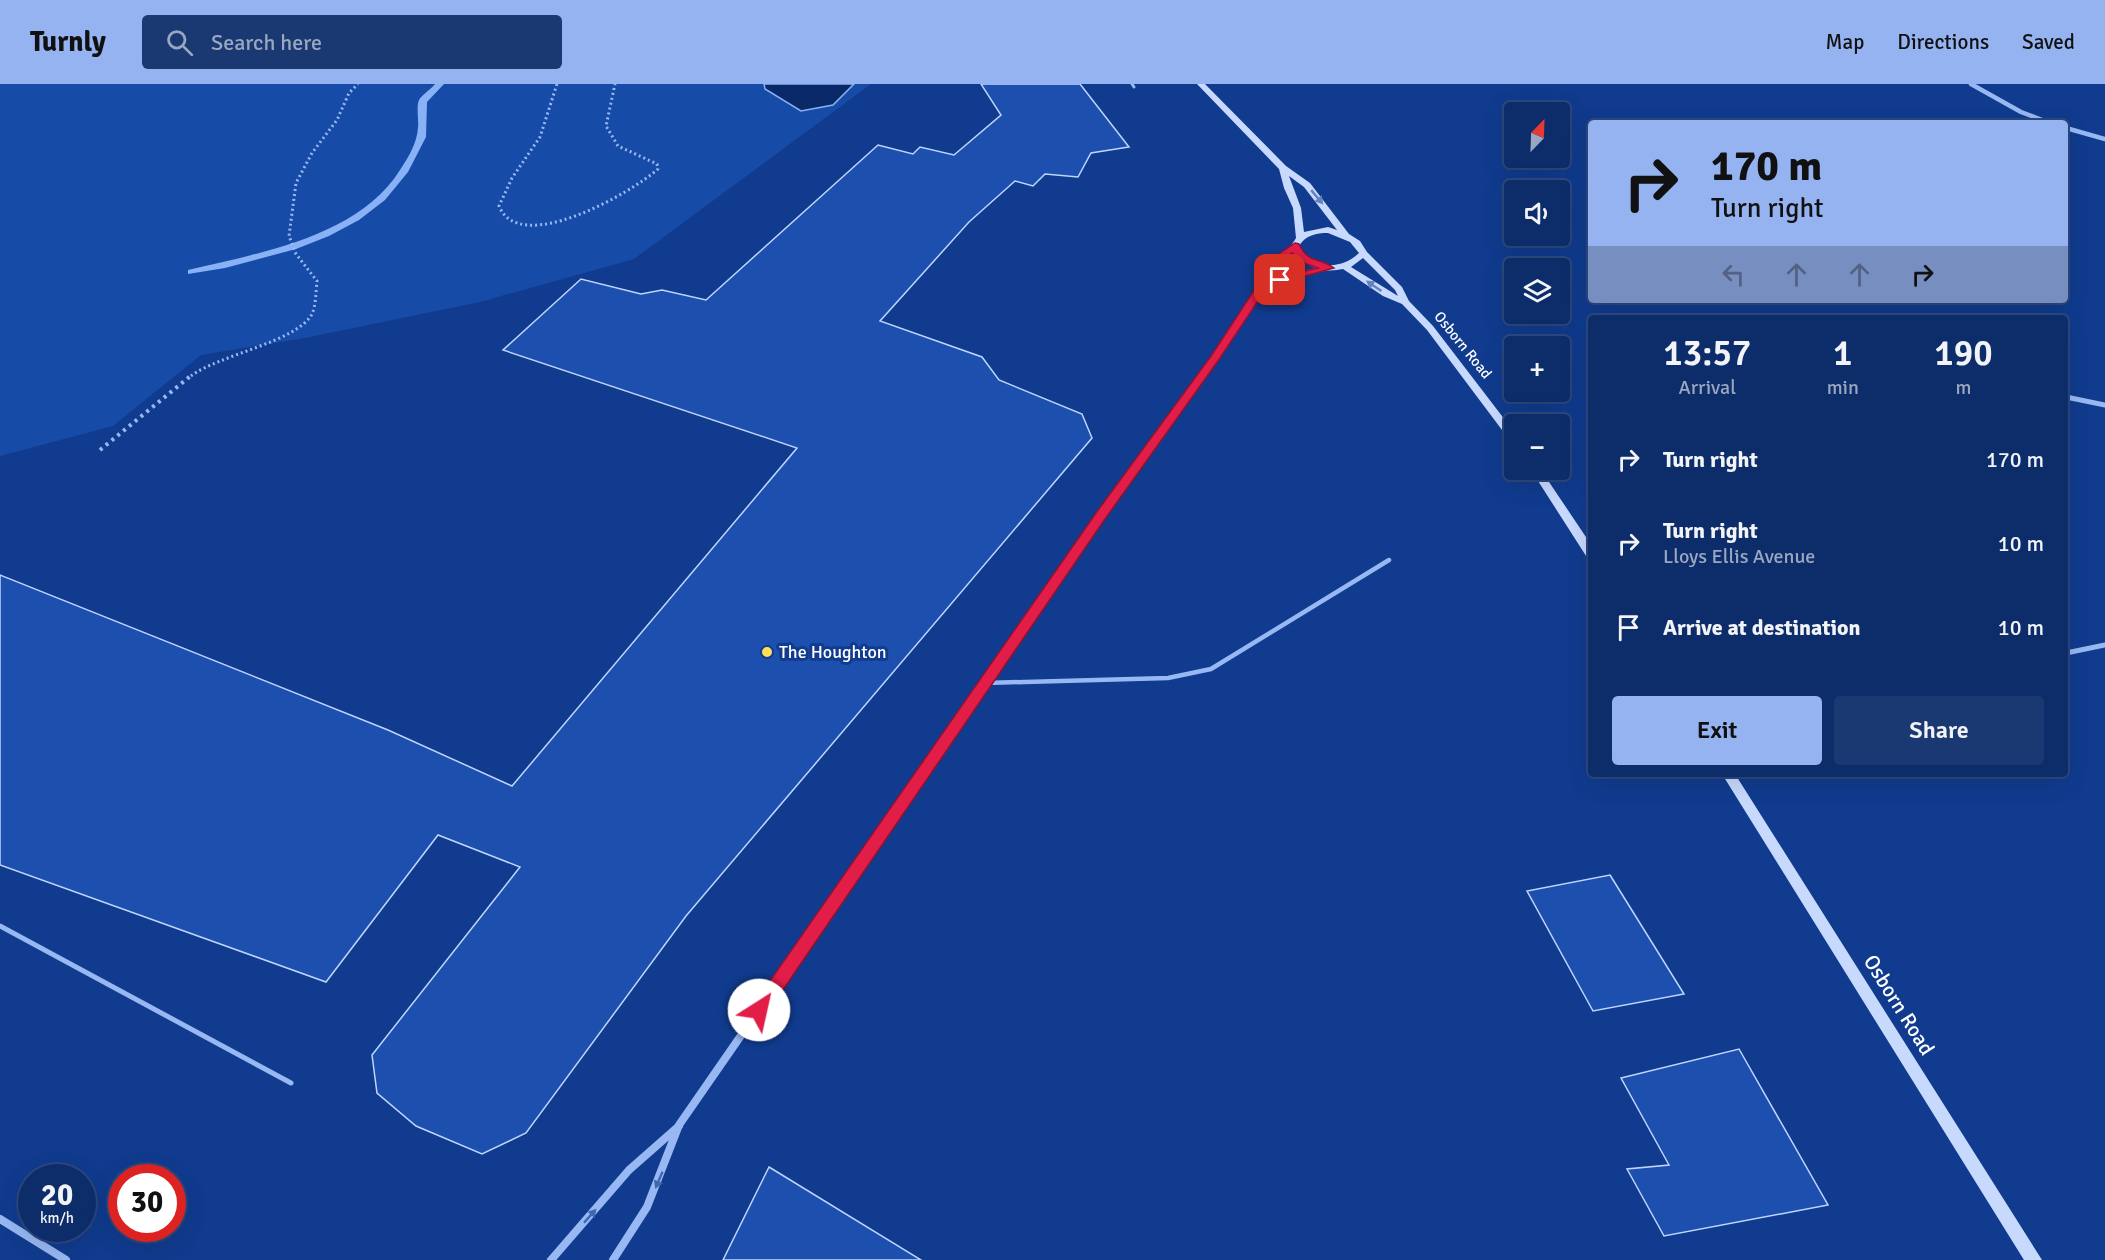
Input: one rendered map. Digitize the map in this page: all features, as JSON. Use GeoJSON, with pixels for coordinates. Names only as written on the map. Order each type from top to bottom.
{"type":"FeatureCollection","features":[{"type":"Feature","properties":{"kind":"street"},"geometry":{"type":"LineString","coordinates":[[1201,84],[1283,168],[1307,185],[1345,234]]}},
{"type":"Feature","properties":{"kind":"street"},"geometry":{"type":"LineString","coordinates":[[1971,84],[2021,112],[2042,120]]}},
{"type":"Feature","properties":{"kind":"street"},"geometry":{"type":"LineString","coordinates":[[2068,129],[2105,139]]}},
{"type":"Feature","properties":{"kind":"street"},"geometry":{"type":"LineString","coordinates":[[1283,168],[1288,188],[1297,208],[1297,254],[1305,260],[1329,268]]}},
{"type":"Feature","properties":{"kind":"street"},"geometry":{"type":"LineString","coordinates":[[613,1260],[647,1207],[680,1125],[1101,516],[1214,359],[1263,286],[1273,262],[1312,231],[1328,230],[1345,234]]}},
{"type":"Feature","properties":{"kind":"street","name":"Osborn Road"},"geometry":{"type":"LineString","coordinates":[[1345,234],[1358,242],[1363,253],[1389,277],[1405,302],[1430,328],[1504,426]]}},
{"type":"Feature","properties":{"kind":"street"},"geometry":{"type":"LineString","coordinates":[[1263,286],[1298,274],[1346,267],[1358,261],[1363,253]]}},
{"type":"Feature","properties":{"kind":"street","name":"Osborn Road"},"geometry":{"type":"LineString","coordinates":[[1346,267],[1386,294],[1405,302]]}},
{"type":"Feature","properties":{"kind":"street"},"geometry":{"type":"LineString","coordinates":[[2068,397],[2105,405]]}},
{"type":"Feature","properties":{"kind":"street"},"geometry":{"type":"LineString","coordinates":[[1543,480],[1588,550]]}},
{"type":"Feature","properties":{"kind":"street"},"geometry":{"type":"LineString","coordinates":[[2068,653],[2105,645]]}},
{"type":"Feature","properties":{"kind":"street","name":"Osborn Road"},"geometry":{"type":"LineString","coordinates":[[1730,777],[2034,1260]]}},
{"type":"Feature","properties":{"kind":"street"},"geometry":{"type":"LineString","coordinates":[[551,1260],[629,1170],[680,1125]]}},
{"type":"Feature","properties":{"kind":"street"},"geometry":{"type":"LineString","coordinates":[[0,1220],[66,1260]]}},
{"type":"Feature","properties":{"kind":"lane"},"geometry":{"type":"LineString","coordinates":[[986,683],[1168,678],[1211,669],[1389,560]]}},
{"type":"Feature","properties":{"kind":"lane"},"geometry":{"type":"LineString","coordinates":[[0,926],[291,1083]]}},
{"type":"Feature","properties":{"kind":"path"},"geometry":{"type":"LineString","coordinates":[[99,450],[194,373],[281,336],[305,323],[313,312],[317,281],[296,254],[290,236],[296,183],[312,153],[337,120],[349,93],[358,84]]}},
{"type":"Feature","properties":{"kind":"path"},"geometry":{"type":"LineString","coordinates":[[556,84],[540,138],[512,178],[499,206],[503,217],[515,224],[533,225],[555,222],[584,211],[636,187],[658,169],[657,164],[618,146],[606,126],[615,84]]}},
{"type":"Feature","properties":{"kind":"shaded area"},"geometry":{"type":"Polygon","coordinates":[[[0,84],[871,84],[634,259],[480,302],[305,338],[201,355],[113,426],[0,456],[0,84]]]}},
{"type":"Feature","properties":{"kind":"shaded area"},"geometry":{"type":"Polygon","coordinates":[[[764,84],[854,84],[833,105],[801,111],[765,89],[764,84]]]}},
{"type":"Feature","properties":{"kind":"building","name":"The Houghton"},"geometry":{"type":"Polygon","coordinates":[[[981,84],[1080,84],[1129,147],[1091,153],[1078,177],[1045,174],[1033,186],[1015,181],[969,222],[880,321],[982,357],[999,380],[1082,414],[1092,438],[686,916],[526,1133],[482,1154],[416,1126],[377,1093],[372,1055],[520,867],[438,835],[326,982],[0,865],[0,575],[388,730],[512,786],[797,448],[503,350],[581,279],[641,294],[662,290],[706,300],[878,145],[913,154],[920,147],[954,155],[1001,115],[981,84]]]}},
{"type":"Feature","properties":{"kind":"building"},"geometry":{"type":"Polygon","coordinates":[[[1610,875],[1684,994],[1593,1011],[1527,891],[1610,875]]]}},
{"type":"Feature","properties":{"kind":"building"},"geometry":{"type":"Polygon","coordinates":[[[1739,1049],[1828,1205],[1664,1236],[1627,1169],[1669,1165],[1621,1078],[1739,1049]]]}},
{"type":"Feature","properties":{"kind":"building"},"geometry":{"type":"Polygon","coordinates":[[[769,1167],[921,1260],[723,1260],[769,1167]]]}},
{"type":"Feature","properties":{"kind":"waterway"},"geometry":{"type":"LineString","coordinates":[[192,272],[259,256],[325,234],[355,218],[382,198],[404,172],[420,141],[423,101],[440,84]]}},
{"type":"Feature","properties":{"kind":"place","name":"The Houghton"},"geometry":{"type":"Point","coordinates":[767,652]}},
{"type":"Feature","properties":{"kind":"route"},"geometry":{"type":"LineString","coordinates":[[759,1010],[1101,516],[1214,359],[1263,286],[1273,262],[1295,246],[1297,254],[1305,260],[1329,268],[1280,280]]}}]}
